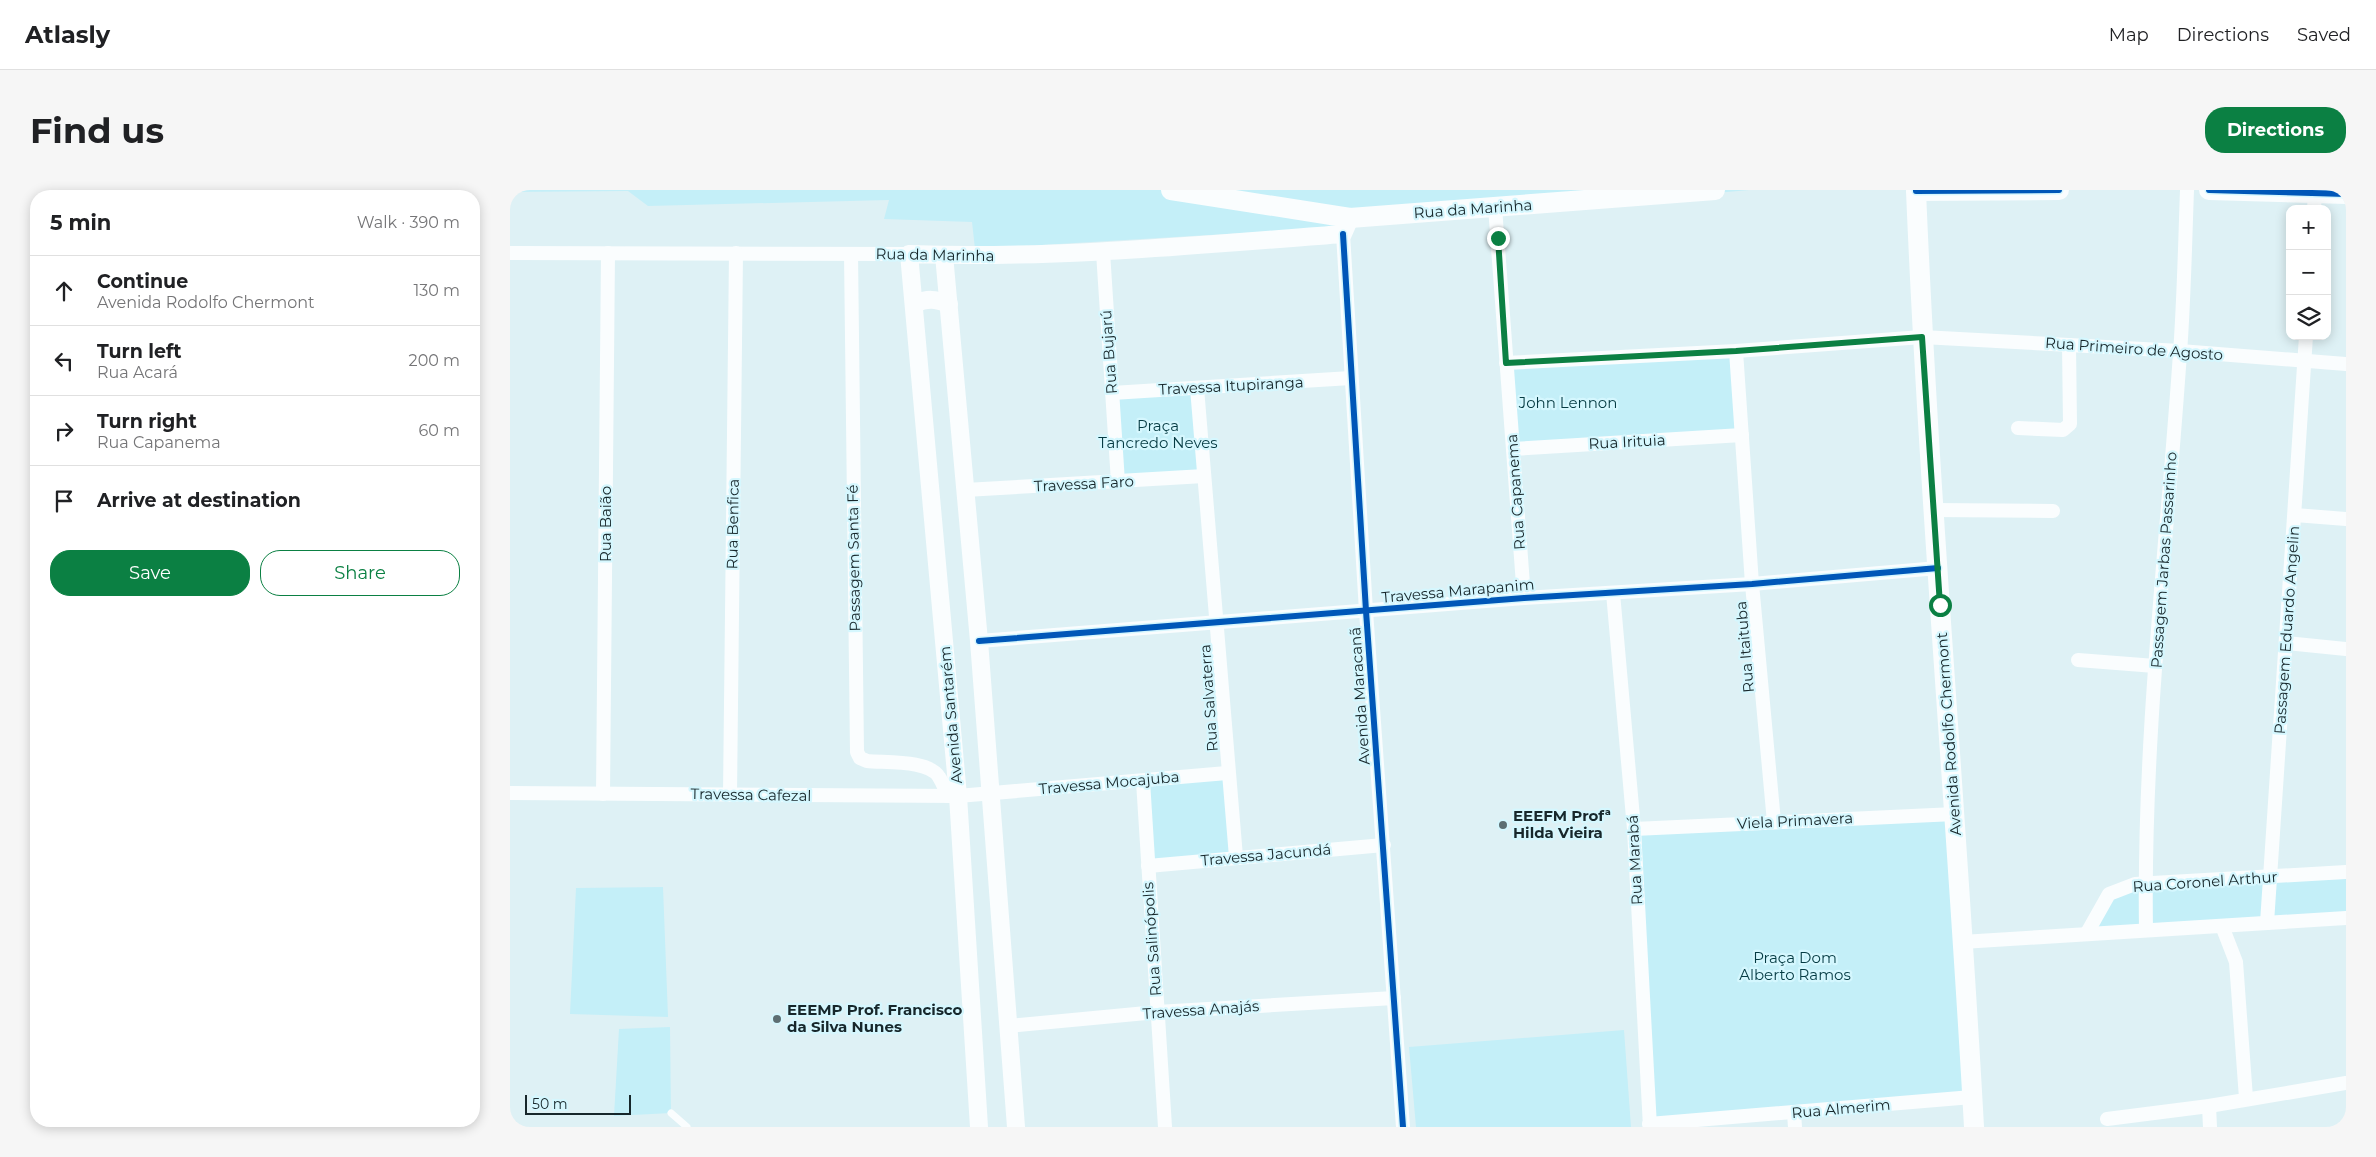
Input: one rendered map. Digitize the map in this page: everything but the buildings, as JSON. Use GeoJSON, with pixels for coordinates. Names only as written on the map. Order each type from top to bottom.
{"type":"FeatureCollection","features":[{"type":"Feature","properties":{"kind":"main road","name":"Rua da Marinha"},"geometry":{"type":"LineString","coordinates":[[1171,190],[1346,226],[1495,207],[1715,190]]}},
{"type":"Feature","properties":{"kind":"main road"},"geometry":{"type":"LineString","coordinates":[[1915,190],[1922,190]]}},
{"type":"Feature","properties":{"kind":"main road"},"geometry":{"type":"LineString","coordinates":[[1915,190],[2059,190]]}},
{"type":"Feature","properties":{"kind":"main road","name":"Avenida Rodolfo Chermont"},"geometry":{"type":"LineString","coordinates":[[1915,190],[1922,337],[1955,814],[1974,1127]]}},
{"type":"Feature","properties":{"kind":"main road"},"geometry":{"type":"LineString","coordinates":[[2208,190],[2314,201],[2346,194]]}},
{"type":"Feature","properties":{"kind":"street","name":"Passagem Jarbas Passarinho"},"geometry":{"type":"LineString","coordinates":[[2146,930],[2145,884],[2155,666],[2180,351],[2187,190]]}},
{"type":"Feature","properties":{"kind":"street","name":"Rua Capanema"},"geometry":{"type":"LineString","coordinates":[[1495,207],[1524,598]]}},
{"type":"Feature","properties":{"kind":"street","name":"Rua da Marinha"},"geometry":{"type":"LineString","coordinates":[[510,253],[1019,256],[1102,252],[1346,226]]}},
{"type":"Feature","properties":{"kind":"street","name":"Avenida Maracanã"},"geometry":{"type":"LineString","coordinates":[[1346,226],[1351,378],[1403,1127]]}},
{"type":"Feature","properties":{"kind":"street","name":"Rua Bujarú"},"geometry":{"type":"LineString","coordinates":[[1102,252],[1118,482]]}},
{"type":"Feature","properties":{"kind":"street","name":"Rua Baião"},"geometry":{"type":"LineString","coordinates":[[603,794],[608,253]]}},
{"type":"Feature","properties":{"kind":"street","name":"Rua Benfica"},"geometry":{"type":"LineString","coordinates":[[730,795],[736,253]]}},
{"type":"Feature","properties":{"kind":"street","name":"Passagem Santa Fé"},"geometry":{"type":"LineString","coordinates":[[851,254],[857,752],[860,758],[867,762],[918,765],[932,769],[953,796]]}},
{"type":"Feature","properties":{"kind":"street","name":"Avenida Santarém"},"geometry":{"type":"LineString","coordinates":[[909,254],[979,1127]]}},
{"type":"Feature","properties":{"kind":"street"},"geometry":{"type":"LineString","coordinates":[[944,255],[979,641],[1016,1127]]}},
{"type":"Feature","properties":{"kind":"street"},"geometry":{"type":"LineString","coordinates":[[914,304],[926,299],[936,299],[949,304]]}},
{"type":"Feature","properties":{"kind":"street","name":"Rua Primeiro de Agosto"},"geometry":{"type":"LineString","coordinates":[[1506,363],[1736,351],[1922,337],[2180,351],[2346,364]]}},
{"type":"Feature","properties":{"kind":"street","name":"Passagem Eduardo Angelin"},"geometry":{"type":"LineString","coordinates":[[2267,923],[2306,340]]}},
{"type":"Feature","properties":{"kind":"street"},"geometry":{"type":"LineString","coordinates":[[2018,428],[2067,429],[2070,424],[2069,345]]}},
{"type":"Feature","properties":{"kind":"street","name":"Rua Itaituba"},"geometry":{"type":"LineString","coordinates":[[1736,351],[1752,584],[1774,822]]}},
{"type":"Feature","properties":{"kind":"street","name":"Travessa Itupiranga"},"geometry":{"type":"LineString","coordinates":[[1112,393],[1351,378]]}},
{"type":"Feature","properties":{"kind":"street","name":"Rua Salvaterra"},"geometry":{"type":"LineString","coordinates":[[1198,388],[1236,857]]}},
{"type":"Feature","properties":{"kind":"street","name":"Rua Irituia"},"geometry":{"type":"LineString","coordinates":[[1513,448],[1742,435]]}},
{"type":"Feature","properties":{"kind":"street","name":"Travessa Faro"},"geometry":{"type":"LineString","coordinates":[[965,490],[1204,476]]}},
{"type":"Feature","properties":{"kind":"street"},"geometry":{"type":"LineString","coordinates":[[1933,510],[2053,511]]}},
{"type":"Feature","properties":{"kind":"street"},"geometry":{"type":"LineString","coordinates":[[2295,515],[2346,519]]}},
{"type":"Feature","properties":{"kind":"street","name":"Travessa Marapanim"},"geometry":{"type":"LineString","coordinates":[[979,641],[1524,598],[1752,584],[1938,568]]}},
{"type":"Feature","properties":{"kind":"street","name":"Rua Marabá"},"geometry":{"type":"LineString","coordinates":[[1613,593],[1634,829],[1650,1126]]}},
{"type":"Feature","properties":{"kind":"street"},"geometry":{"type":"LineString","coordinates":[[2286,643],[2346,649]]}},
{"type":"Feature","properties":{"kind":"street"},"geometry":{"type":"LineString","coordinates":[[2078,660],[2155,666]]}},
{"type":"Feature","properties":{"kind":"street","name":"Travessa Mocajuba"},"geometry":{"type":"LineString","coordinates":[[991,792],[1228,774]]}},
{"type":"Feature","properties":{"kind":"street","name":"Rua Salinópolis"},"geometry":{"type":"LineString","coordinates":[[1144,781],[1165,1127]]}},
{"type":"Feature","properties":{"kind":"street","name":"Travessa Cafezal"},"geometry":{"type":"LineString","coordinates":[[510,793],[953,796],[991,792]]}},
{"type":"Feature","properties":{"kind":"street","name":"Viela Primavera"},"geometry":{"type":"LineString","coordinates":[[1634,829],[1955,814]]}},
{"type":"Feature","properties":{"kind":"street","name":"Travessa Jacundá"},"geometry":{"type":"LineString","coordinates":[[1148,866],[1384,845]]}},
{"type":"Feature","properties":{"kind":"street","name":"Rua Coronel Arthur"},"geometry":{"type":"LineString","coordinates":[[2087,933],[2109,894],[2135,884],[2346,872]]}},
{"type":"Feature","properties":{"kind":"street"},"geometry":{"type":"LineString","coordinates":[[1962,942],[2346,918]]}},
{"type":"Feature","properties":{"kind":"street"},"geometry":{"type":"LineString","coordinates":[[2222,926],[2236,962],[2246,1098]]}},
{"type":"Feature","properties":{"kind":"street","name":"Travessa Anajás"},"geometry":{"type":"LineString","coordinates":[[1009,1026],[1157,1012],[1394,998]]}},
{"type":"Feature","properties":{"kind":"street"},"geometry":{"type":"LineString","coordinates":[[2107,1119],[2210,1106],[2246,1098],[2346,1083]]}},
{"type":"Feature","properties":{"kind":"street","name":"Rua Almerim"},"geometry":{"type":"LineString","coordinates":[[1650,1126],[1972,1098]]}},
{"type":"Feature","properties":{"kind":"street"},"geometry":{"type":"LineString","coordinates":[[2210,1106],[2210,1127]]}},
{"type":"Feature","properties":{"kind":"street"},"geometry":{"type":"LineString","coordinates":[[1794,1112],[1795,1127]]}},
{"type":"Feature","properties":{"kind":"lane"},"geometry":{"type":"LineString","coordinates":[[671,1113],[687,1127]]}},
{"type":"Feature","properties":{"kind":"green space"},"geometry":{"type":"Polygon","coordinates":[[[510,190],[1749,190],[1342,227],[975,249],[972,222],[884,219],[889,200],[648,206],[628,191],[510,192],[510,190]]]}},
{"type":"Feature","properties":{"kind":"green space","name":"John Lennon"},"geometry":{"type":"Polygon","coordinates":[[[1736,351],[1742,435],[1513,449],[1506,363],[1736,351]]]}},
{"type":"Feature","properties":{"kind":"green space","name":"Praça Tancredo Neves"},"geometry":{"type":"Polygon","coordinates":[[[1197,388],[1204,476],[1118,482],[1112,393],[1197,388]]]}},
{"type":"Feature","properties":{"kind":"green space"},"geometry":{"type":"Polygon","coordinates":[[[1227,773],[1236,857],[1148,866],[1143,781],[1227,773]]]}},
{"type":"Feature","properties":{"kind":"green space","name":"Praça Dom Alberto Ramos"},"geometry":{"type":"Polygon","coordinates":[[[1955,814],[1972,1097],[1649,1124],[1634,829],[1955,814]]]}},
{"type":"Feature","properties":{"kind":"green space"},"geometry":{"type":"Polygon","coordinates":[[[2346,872],[2346,918],[2087,933],[2109,894],[2135,884],[2346,872]]]}},
{"type":"Feature","properties":{"kind":"green space"},"geometry":{"type":"Polygon","coordinates":[[[663,887],[668,1017],[570,1014],[576,888],[663,887]]]}},
{"type":"Feature","properties":{"kind":"green space"},"geometry":{"type":"Polygon","coordinates":[[[670,1027],[671,1113],[614,1116],[619,1029],[670,1027]]]}},
{"type":"Feature","properties":{"kind":"green space"},"geometry":{"type":"Polygon","coordinates":[[[1624,1030],[1631,1127],[1416,1127],[1409,1047],[1624,1030]]]}},
{"type":"Feature","properties":{"kind":"cycle path"},"geometry":{"type":"LineString","coordinates":[[1916,191],[2059,190]]}},
{"type":"Feature","properties":{"kind":"cycle path"},"geometry":{"type":"LineString","coordinates":[[2209,190],[2346,194]]}},
{"type":"Feature","properties":{"kind":"cycle path"},"geometry":{"type":"LineString","coordinates":[[1343,234],[1366,611],[1403,1127]]}},
{"type":"Feature","properties":{"kind":"cycle path"},"geometry":{"type":"LineString","coordinates":[[979,641],[1524,598],[1752,584],[1938,568]]}},
{"type":"Feature","properties":{"kind":"place","name":"EEEFM Profª Hilda Vieira"},"geometry":{"type":"Point","coordinates":[1503,825]}},
{"type":"Feature","properties":{"kind":"place","name":"EEEMP Prof. Francisco da Silva Nunes"},"geometry":{"type":"Point","coordinates":[777,1019]}},
{"type":"Feature","properties":{"kind":"route"},"geometry":{"type":"LineString","coordinates":[[1498,238],[1506,363],[1736,351],[1922,337],[1940,605]]}}]}
